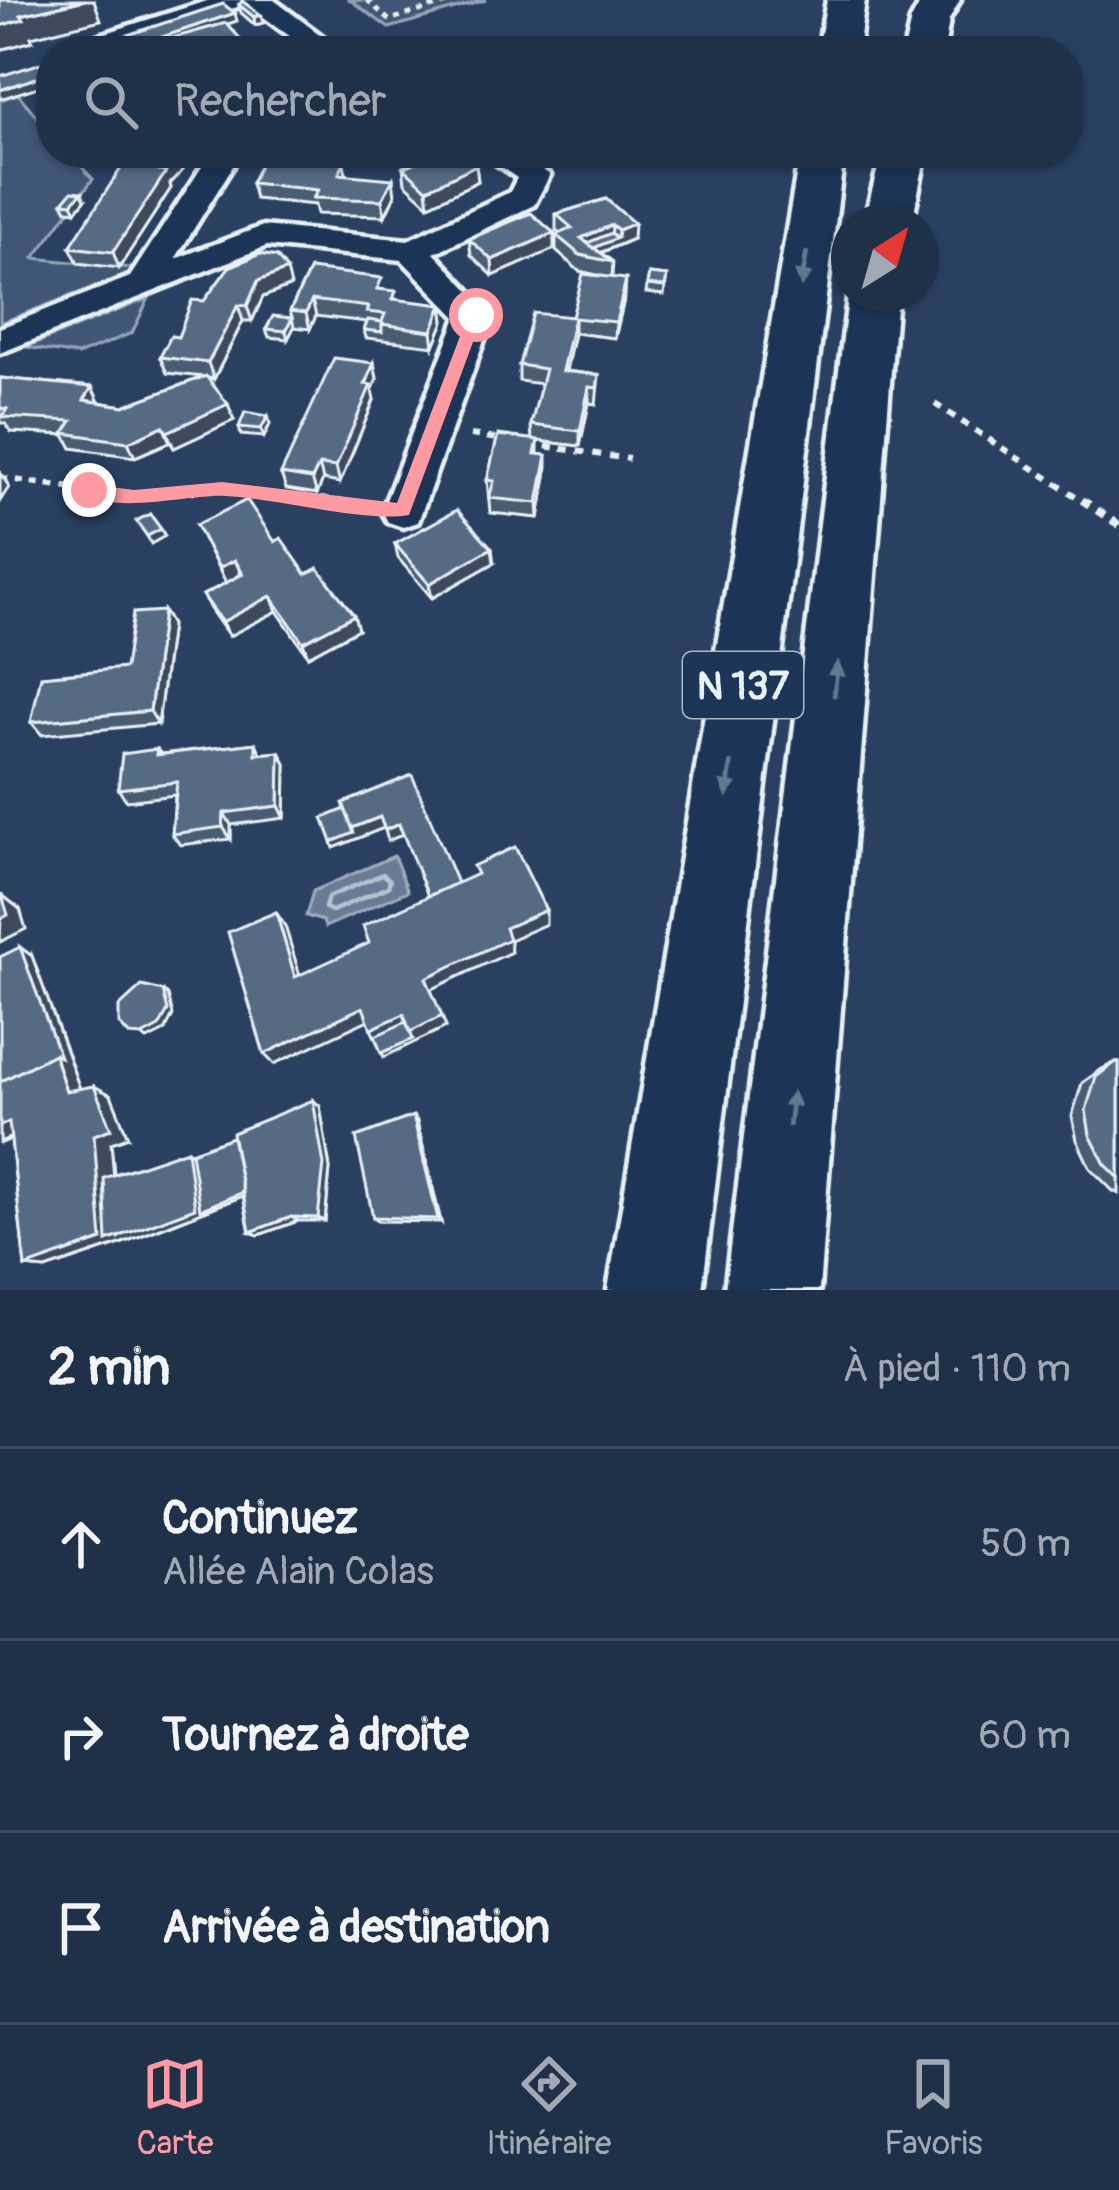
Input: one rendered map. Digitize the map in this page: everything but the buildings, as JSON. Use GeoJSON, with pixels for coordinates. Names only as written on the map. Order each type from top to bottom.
{"type":"FeatureCollection","features":[{"type":"Feature","properties":{"kind":"highway"},"geometry":{"type":"LineString","coordinates":[[893,36],[896,0]]}},
{"type":"Feature","properties":{"kind":"highway"},"geometry":{"type":"LineString","coordinates":[[927,36],[941,0]]}},
{"type":"Feature","properties":{"kind":"highway","name":"N 137"},"geometry":{"type":"LineString","coordinates":[[661,1254],[820,168]]}},
{"type":"Feature","properties":{"kind":"highway"},"geometry":{"type":"LineString","coordinates":[[879,204],[882,168]]}},
{"type":"Feature","properties":{"kind":"highway"},"geometry":{"type":"LineString","coordinates":[[892,204],[901,168]]}},
{"type":"Feature","properties":{"kind":"highway","name":"N 137"},"geometry":{"type":"LineString","coordinates":[[775,1258],[870,312]]}},
{"type":"Feature","properties":{"kind":"street"},"geometry":{"type":"LineString","coordinates":[[124,36],[236,0]]}},
{"type":"Feature","properties":{"kind":"street"},"geometry":{"type":"LineString","coordinates":[[257,0],[307,36]]}},
{"type":"Feature","properties":{"kind":"street"},"geometry":{"type":"LineString","coordinates":[[142,284],[217,168]]}},
{"type":"Feature","properties":{"kind":"street"},"geometry":{"type":"LineString","coordinates":[[219,168],[263,236]]}},
{"type":"Feature","properties":{"kind":"street"},"geometry":{"type":"LineString","coordinates":[[0,341],[263,236],[412,251],[523,198],[534,175],[522,168]]}},
{"type":"Feature","properties":{"kind":"street"},"geometry":{"type":"LineString","coordinates":[[403,511],[476,315],[412,251]]}},
{"type":"Feature","properties":{"kind":"path"},"geometry":{"type":"LineString","coordinates":[[367,0],[389,20],[458,0]]}},
{"type":"Feature","properties":{"kind":"path"},"geometry":{"type":"LineString","coordinates":[[934,404],[1119,525]]}},
{"type":"Feature","properties":{"kind":"path"},"geometry":{"type":"LineString","coordinates":[[434,429],[629,459]]}},
{"type":"Feature","properties":{"kind":"path"},"geometry":{"type":"LineString","coordinates":[[0,478],[134,496],[222,489],[403,511]]}},
{"type":"Feature","properties":{"kind":"shaded area"},"geometry":{"type":"Polygon","coordinates":[[[350,0],[486,0],[389,28],[350,0]]]}},
{"type":"Feature","properties":{"kind":"shaded area"},"geometry":{"type":"Polygon","coordinates":[[[18,94],[36,115],[36,168],[83,168],[93,179],[34,258],[141,269],[0,323],[0,100],[18,94]]]}},
{"type":"Feature","properties":{"kind":"shaded area"},"geometry":{"type":"Polygon","coordinates":[[[149,298],[132,333],[78,355],[26,347],[149,298]]]}},
{"type":"Feature","properties":{"kind":"water"},"geometry":{"type":"Polygon","coordinates":[[[394,856],[408,891],[325,927],[323,921],[306,916],[313,891],[394,856]]]}},
{"type":"Feature","properties":{"kind":"route"},"geometry":{"type":"LineString","coordinates":[[89,490],[134,496],[222,489],[403,511],[476,315]]}}]}
